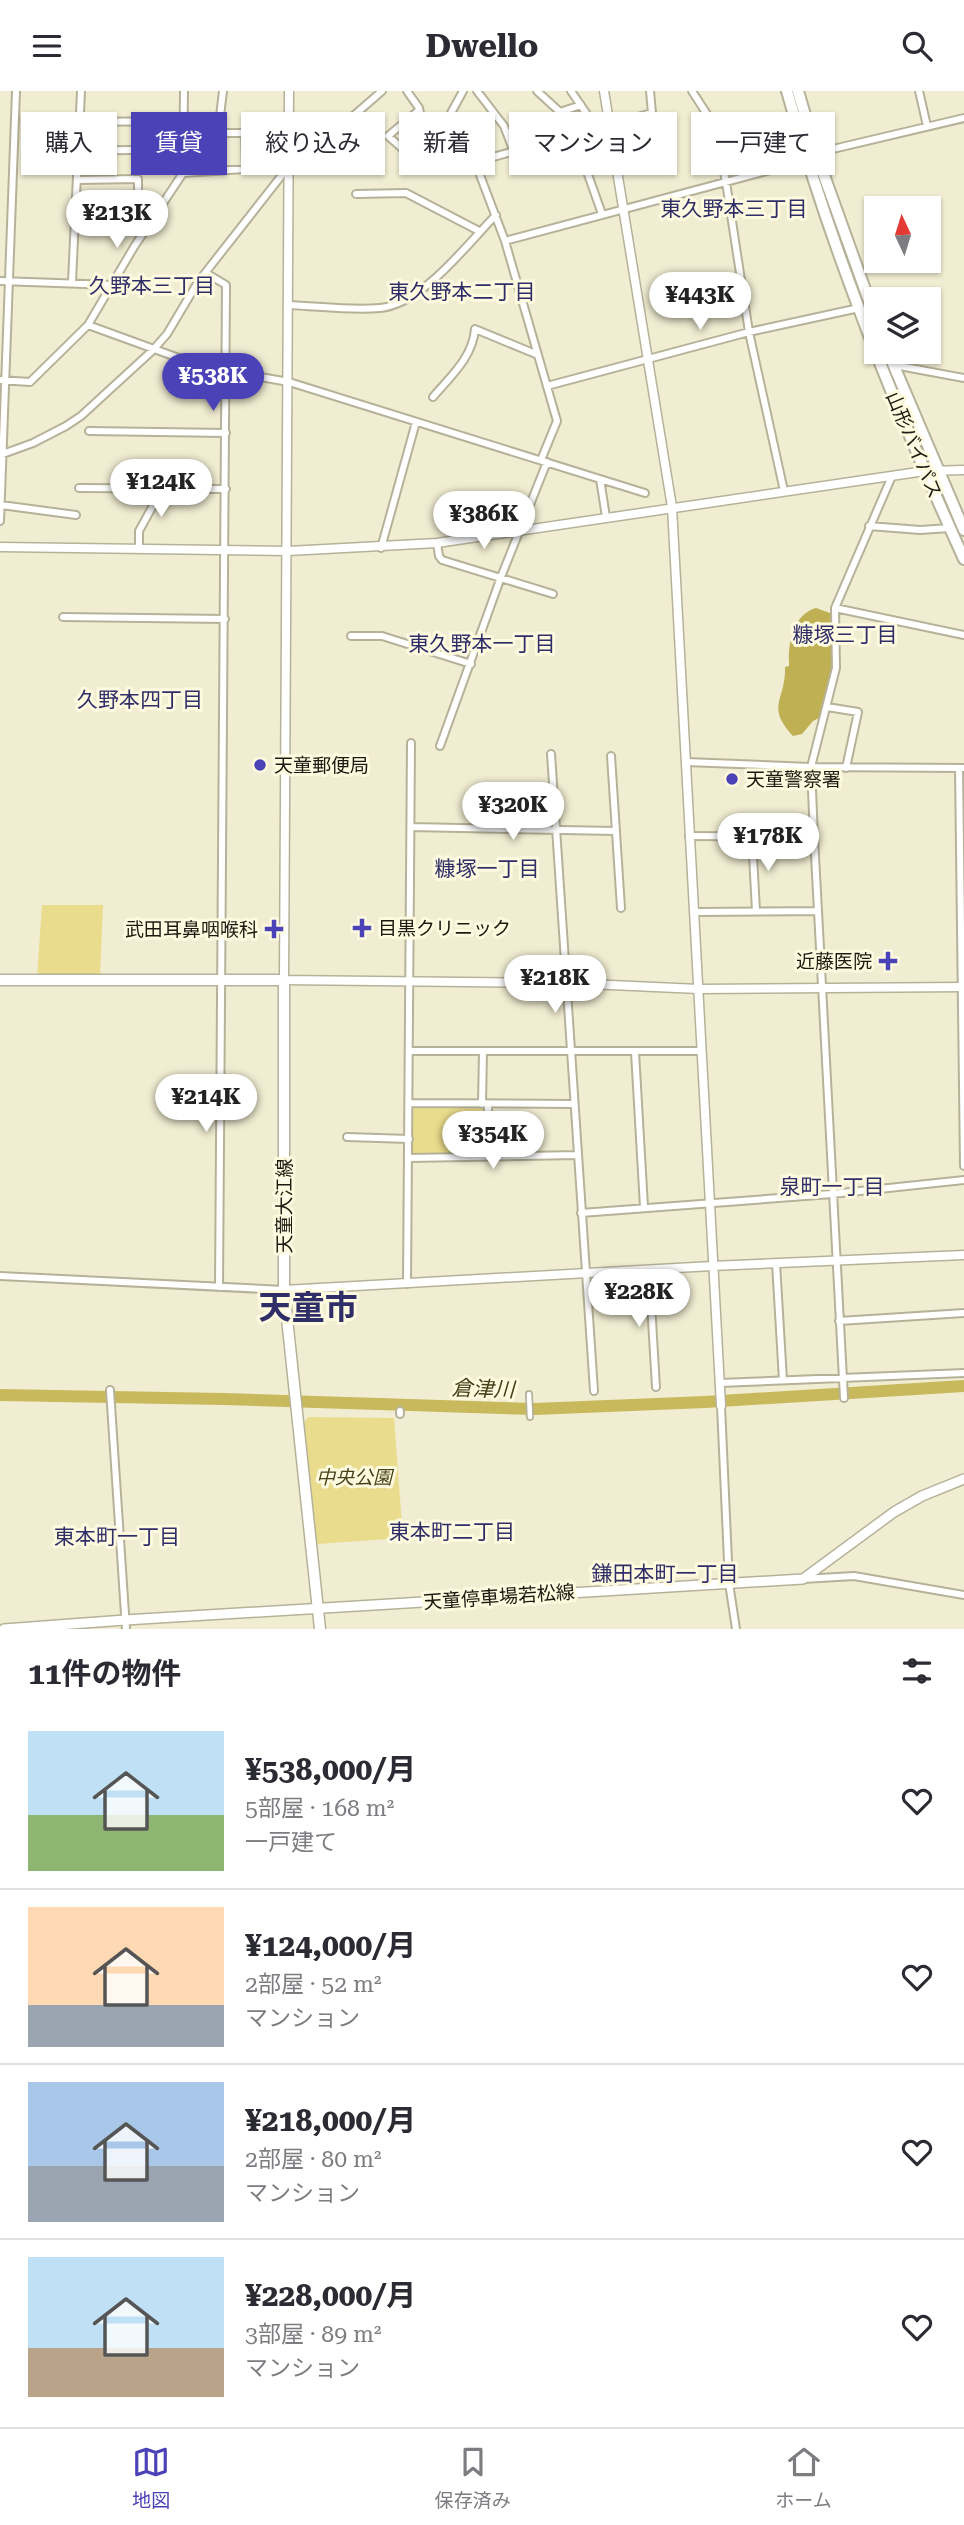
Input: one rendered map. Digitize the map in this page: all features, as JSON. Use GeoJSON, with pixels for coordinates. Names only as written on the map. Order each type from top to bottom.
{"type":"FeatureCollection","features":[{"type":"Feature","properties":{"kind":"highway","name":"山形バイパス"},"geometry":{"type":"LineString","coordinates":[[787,91],[795,112]]}},
{"type":"Feature","properties":{"kind":"highway","name":"山形バイパス"},"geometry":{"type":"LineString","coordinates":[[799,91],[803,112]]}},
{"type":"Feature","properties":{"kind":"highway","name":"山形バイパス"},"geometry":{"type":"LineString","coordinates":[[818,175],[859,308],[883,373],[964,559]]}},
{"type":"Feature","properties":{"kind":"highway","name":"山形バイパス"},"geometry":{"type":"LineString","coordinates":[[819,175],[864,290]]}},
{"type":"Feature","properties":{"kind":"highway","name":"山形バイパス"},"geometry":{"type":"LineString","coordinates":[[893,365],[964,530]]}},
{"type":"Feature","properties":{"kind":"main road"},"geometry":{"type":"LineString","coordinates":[[0,981],[284,981]]}},
{"type":"Feature","properties":{"kind":"main road","name":"天童大江線"},"geometry":{"type":"LineString","coordinates":[[284,981],[284,1290],[320,1629]]}},
{"type":"Feature","properties":{"kind":"main road"},"geometry":{"type":"LineString","coordinates":[[803,1579],[894,1512],[922,1496],[964,1479]]}},
{"type":"Feature","properties":{"kind":"main road","name":"天童停車場若松線"},"geometry":{"type":"LineString","coordinates":[[4,1629],[126,1624],[317,1608],[803,1579]]}},
{"type":"Feature","properties":{"kind":"street"},"geometry":{"type":"LineString","coordinates":[[0,521],[3,381],[16,91]]}},
{"type":"Feature","properties":{"kind":"street"},"geometry":{"type":"LineString","coordinates":[[80,112],[81,91]]}},
{"type":"Feature","properties":{"kind":"street"},"geometry":{"type":"LineString","coordinates":[[184,91],[184,112]]}},
{"type":"Feature","properties":{"kind":"street"},"geometry":{"type":"LineString","coordinates":[[223,91],[218,133],[241,133]]}},
{"type":"Feature","properties":{"kind":"street"},"geometry":{"type":"LineString","coordinates":[[289,91],[289,112]]}},
{"type":"Feature","properties":{"kind":"street"},"geometry":{"type":"LineString","coordinates":[[358,112],[382,91]]}},
{"type":"Feature","properties":{"kind":"street"},"geometry":{"type":"LineString","coordinates":[[407,91],[419,108],[426,143],[411,156],[388,136],[418,111]]}},
{"type":"Feature","properties":{"kind":"street"},"geometry":{"type":"LineString","coordinates":[[452,112],[463,91]]}},
{"type":"Feature","properties":{"kind":"street"},"geometry":{"type":"LineString","coordinates":[[477,91],[504,125],[509,138]]}},
{"type":"Feature","properties":{"kind":"street"},"geometry":{"type":"LineString","coordinates":[[537,91],[560,112],[581,105]]}},
{"type":"Feature","properties":{"kind":"street"},"geometry":{"type":"LineString","coordinates":[[572,91],[586,112]]}},
{"type":"Feature","properties":{"kind":"street"},"geometry":{"type":"LineString","coordinates":[[604,91],[608,112]]}},
{"type":"Feature","properties":{"kind":"street"},"geometry":{"type":"LineString","coordinates":[[650,91],[652,112]]}},
{"type":"Feature","properties":{"kind":"street"},"geometry":{"type":"LineString","coordinates":[[692,91],[714,125],[726,182],[749,333],[784,491]]}},
{"type":"Feature","properties":{"kind":"street"},"geometry":{"type":"LineString","coordinates":[[919,91],[927,127]]}},
{"type":"Feature","properties":{"kind":"street"},"geometry":{"type":"LineString","coordinates":[[835,150],[964,118]]}},
{"type":"Feature","properties":{"kind":"street"},"geometry":{"type":"LineString","coordinates":[[72,282],[77,175]]}},
{"type":"Feature","properties":{"kind":"street"},"geometry":{"type":"LineString","coordinates":[[3,381],[30,382],[88,325],[163,202],[183,175]]}},
{"type":"Feature","properties":{"kind":"street"},"geometry":{"type":"LineString","coordinates":[[1,454],[33,443],[81,416],[153,351],[167,334],[206,272],[282,175]]}},
{"type":"Feature","properties":{"kind":"street"},"geometry":{"type":"LineString","coordinates":[[289,175],[284,981],[566,983],[699,989],[963,989]]}},
{"type":"Feature","properties":{"kind":"street"},"geometry":{"type":"LineString","coordinates":[[440,746],[520,531],[557,422],[505,241],[480,175]]}},
{"type":"Feature","properties":{"kind":"street"},"geometry":{"type":"LineString","coordinates":[[588,175],[602,214]]}},
{"type":"Feature","properties":{"kind":"street"},"geometry":{"type":"LineString","coordinates":[[618,175],[672,507],[729,1583],[736,1629]]}},
{"type":"Feature","properties":{"kind":"street"},"geometry":{"type":"LineString","coordinates":[[505,241],[749,175]]}},
{"type":"Feature","properties":{"kind":"street"},"geometry":{"type":"LineString","coordinates":[[77,180],[138,179],[138,202]]}},
{"type":"Feature","properties":{"kind":"street"},"geometry":{"type":"LineString","coordinates":[[356,194],[406,193],[479,231]]}},
{"type":"Feature","properties":{"kind":"street"},"geometry":{"type":"LineString","coordinates":[[76,204],[163,202]]}},
{"type":"Feature","properties":{"kind":"street"},"geometry":{"type":"LineString","coordinates":[[288,305],[382,308],[401,301],[433,279],[496,215]]}},
{"type":"Feature","properties":{"kind":"street"},"geometry":{"type":"LineString","coordinates":[[206,272],[226,285],[219,1287]]}},
{"type":"Feature","properties":{"kind":"street"},"geometry":{"type":"LineString","coordinates":[[0,281],[113,285]]}},
{"type":"Feature","properties":{"kind":"street"},"geometry":{"type":"LineString","coordinates":[[547,386],[749,333],[859,308]]}},
{"type":"Feature","properties":{"kind":"street"},"geometry":{"type":"LineString","coordinates":[[88,325],[153,351],[226,371],[289,382],[645,493]]}},
{"type":"Feature","properties":{"kind":"street"},"geometry":{"type":"LineString","coordinates":[[433,397],[469,352],[475,330],[538,355]]}},
{"type":"Feature","properties":{"kind":"street"},"geometry":{"type":"LineString","coordinates":[[893,365],[964,378]]}},
{"type":"Feature","properties":{"kind":"street"},"geometry":{"type":"LineString","coordinates":[[381,548],[416,422]]}},
{"type":"Feature","properties":{"kind":"street"},"geometry":{"type":"LineString","coordinates":[[89,431],[226,433]]}},
{"type":"Feature","properties":{"kind":"street"},"geometry":{"type":"LineString","coordinates":[[0,547],[288,551],[381,548],[437,543],[925,471],[964,470]]}},
{"type":"Feature","properties":{"kind":"street"},"geometry":{"type":"LineString","coordinates":[[844,1398],[811,767],[838,655],[835,608],[892,476]]}},
{"type":"Feature","properties":{"kind":"street"},"geometry":{"type":"LineString","coordinates":[[600,479],[607,517]]}},
{"type":"Feature","properties":{"kind":"street"},"geometry":{"type":"LineString","coordinates":[[79,488],[226,489]]}},
{"type":"Feature","properties":{"kind":"street"},"geometry":{"type":"LineString","coordinates":[[139,549],[139,531],[155,502],[155,489]]}},
{"type":"Feature","properties":{"kind":"street"},"geometry":{"type":"LineString","coordinates":[[1,505],[76,515]]}},
{"type":"Feature","properties":{"kind":"street"},"geometry":{"type":"LineString","coordinates":[[869,526],[920,530],[950,528]]}},
{"type":"Feature","properties":{"kind":"street"},"geometry":{"type":"LineString","coordinates":[[437,543],[442,560],[553,594]]}},
{"type":"Feature","properties":{"kind":"street"},"geometry":{"type":"LineString","coordinates":[[835,608],[964,635]]}},
{"type":"Feature","properties":{"kind":"street"},"geometry":{"type":"LineString","coordinates":[[63,617],[225,619]]}},
{"type":"Feature","properties":{"kind":"street"},"geometry":{"type":"LineString","coordinates":[[351,636],[382,636],[471,664]]}},
{"type":"Feature","properties":{"kind":"street"},"geometry":{"type":"LineString","coordinates":[[827,707],[858,712],[846,768]]}},
{"type":"Feature","properties":{"kind":"street"},"geometry":{"type":"LineString","coordinates":[[407,1284],[411,743]]}},
{"type":"Feature","properties":{"kind":"street"},"geometry":{"type":"LineString","coordinates":[[551,754],[594,1391]]}},
{"type":"Feature","properties":{"kind":"street"},"geometry":{"type":"LineString","coordinates":[[611,756],[621,908]]}},
{"type":"Feature","properties":{"kind":"street"},"geometry":{"type":"LineString","coordinates":[[686,762],[846,768],[962,768],[964,1166]]}},
{"type":"Feature","properties":{"kind":"street"},"geometry":{"type":"LineString","coordinates":[[411,827],[616,831]]}},
{"type":"Feature","properties":{"kind":"street"},"geometry":{"type":"LineString","coordinates":[[689,836],[814,837]]}},
{"type":"Feature","properties":{"kind":"street"},"geometry":{"type":"LineString","coordinates":[[752,837],[756,911]]}},
{"type":"Feature","properties":{"kind":"street"},"geometry":{"type":"LineString","coordinates":[[694,912],[818,912]]}},
{"type":"Feature","properties":{"kind":"street"},"geometry":{"type":"LineString","coordinates":[[409,1051],[701,1051]]}},
{"type":"Feature","properties":{"kind":"street"},"geometry":{"type":"LineString","coordinates":[[483,1051],[488,1157]]}},
{"type":"Feature","properties":{"kind":"street"},"geometry":{"type":"LineString","coordinates":[[635,1052],[644,1207]]}},
{"type":"Feature","properties":{"kind":"street"},"geometry":{"type":"LineString","coordinates":[[409,1103],[573,1104]]}},
{"type":"Feature","properties":{"kind":"street"},"geometry":{"type":"LineString","coordinates":[[347,1137],[409,1139]]}},
{"type":"Feature","properties":{"kind":"street"},"geometry":{"type":"LineString","coordinates":[[408,1158],[578,1155]]}},
{"type":"Feature","properties":{"kind":"street"},"geometry":{"type":"LineString","coordinates":[[581,1213],[832,1194],[964,1180]]}},
{"type":"Feature","properties":{"kind":"street"},"geometry":{"type":"LineString","coordinates":[[0,1276],[284,1290],[964,1255]]}},
{"type":"Feature","properties":{"kind":"street"},"geometry":{"type":"LineString","coordinates":[[776,1263],[783,1380]]}},
{"type":"Feature","properties":{"kind":"street"},"geometry":{"type":"LineString","coordinates":[[649,1270],[656,1387]]}},
{"type":"Feature","properties":{"kind":"street"},"geometry":{"type":"LineString","coordinates":[[839,1321],[964,1313]]}},
{"type":"Feature","properties":{"kind":"street"},"geometry":{"type":"LineString","coordinates":[[719,1385],[964,1373]]}},
{"type":"Feature","properties":{"kind":"street"},"geometry":{"type":"LineString","coordinates":[[110,1390],[126,1624]]}},
{"type":"Feature","properties":{"kind":"street"},"geometry":{"type":"LineString","coordinates":[[529,1394],[530,1417]]}},
{"type":"Feature","properties":{"kind":"street"},"geometry":{"type":"LineString","coordinates":[[803,1579],[854,1576],[964,1595]]}},
{"type":"Feature","properties":{"kind":"green space"},"geometry":{"type":"Polygon","coordinates":[[[42,905],[103,905],[100,977],[37,977],[42,905]]]}},
{"type":"Feature","properties":{"kind":"green space"},"geometry":{"type":"Polygon","coordinates":[[[411,1104],[487,1105],[487,1156],[410,1157],[411,1104]]]}},
{"type":"Feature","properties":{"kind":"green space","name":"中央公園"},"geometry":{"type":"Polygon","coordinates":[[[308,1417],[394,1418],[403,1538],[317,1544],[303,1424],[308,1417]]]}},
{"type":"Feature","properties":{"kind":"shaded area"},"geometry":{"type":"Polygon","coordinates":[[[816,608],[830,613],[833,654],[830,679],[819,718],[802,734],[793,736],[778,710],[785,667],[789,666],[794,629],[802,616],[816,608]]]}},
{"type":"Feature","properties":{"kind":"waterway","name":"倉津川"},"geometry":{"type":"LineString","coordinates":[[0,1395],[535,1409],[705,1402],[964,1386]]}},
{"type":"Feature","properties":{"kind":"place","name":"天童郵便局"},"geometry":{"type":"Point","coordinates":[260,765]}},
{"type":"Feature","properties":{"kind":"place","name":"天童警察署"},"geometry":{"type":"Point","coordinates":[732,779]}},
{"type":"Feature","properties":{"kind":"place","name":"目黒クリニック"},"geometry":{"type":"Point","coordinates":[362,928]}},
{"type":"Feature","properties":{"kind":"place","name":"武田耳鼻咽喉科"},"geometry":{"type":"Point","coordinates":[274,929]}},
{"type":"Feature","properties":{"kind":"place","name":"近藤医院"},"geometry":{"type":"Point","coordinates":[888,961]}},
{"type":"Feature","properties":{"kind":"district","name":"東久野本三丁目"},"geometry":{"type":"Point","coordinates":[734,209]}},
{"type":"Feature","properties":{"kind":"district","name":"久野本三丁目"},"geometry":{"type":"Point","coordinates":[152,286]}},
{"type":"Feature","properties":{"kind":"district","name":"東久野本二丁目"},"geometry":{"type":"Point","coordinates":[462,292]}},
{"type":"Feature","properties":{"kind":"district","name":"糠塚三丁目"},"geometry":{"type":"Point","coordinates":[845,635]}},
{"type":"Feature","properties":{"kind":"district","name":"東久野本一丁目"},"geometry":{"type":"Point","coordinates":[482,644]}},
{"type":"Feature","properties":{"kind":"district","name":"久野本四丁目"},"geometry":{"type":"Point","coordinates":[140,700]}},
{"type":"Feature","properties":{"kind":"district","name":"糠塚一丁目"},"geometry":{"type":"Point","coordinates":[487,869]}},
{"type":"Feature","properties":{"kind":"district","name":"泉町一丁目"},"geometry":{"type":"Point","coordinates":[832,1187]}},
{"type":"Feature","properties":{"kind":"district","name":"天童市"},"geometry":{"type":"Point","coordinates":[308,1307]}},
{"type":"Feature","properties":{"kind":"district","name":"東本町二丁目"},"geometry":{"type":"Point","coordinates":[452,1532]}},
{"type":"Feature","properties":{"kind":"district","name":"東本町一丁目"},"geometry":{"type":"Point","coordinates":[117,1537]}},
{"type":"Feature","properties":{"kind":"district","name":"鎌田本町一丁目"},"geometry":{"type":"Point","coordinates":[665,1574]}}]}
